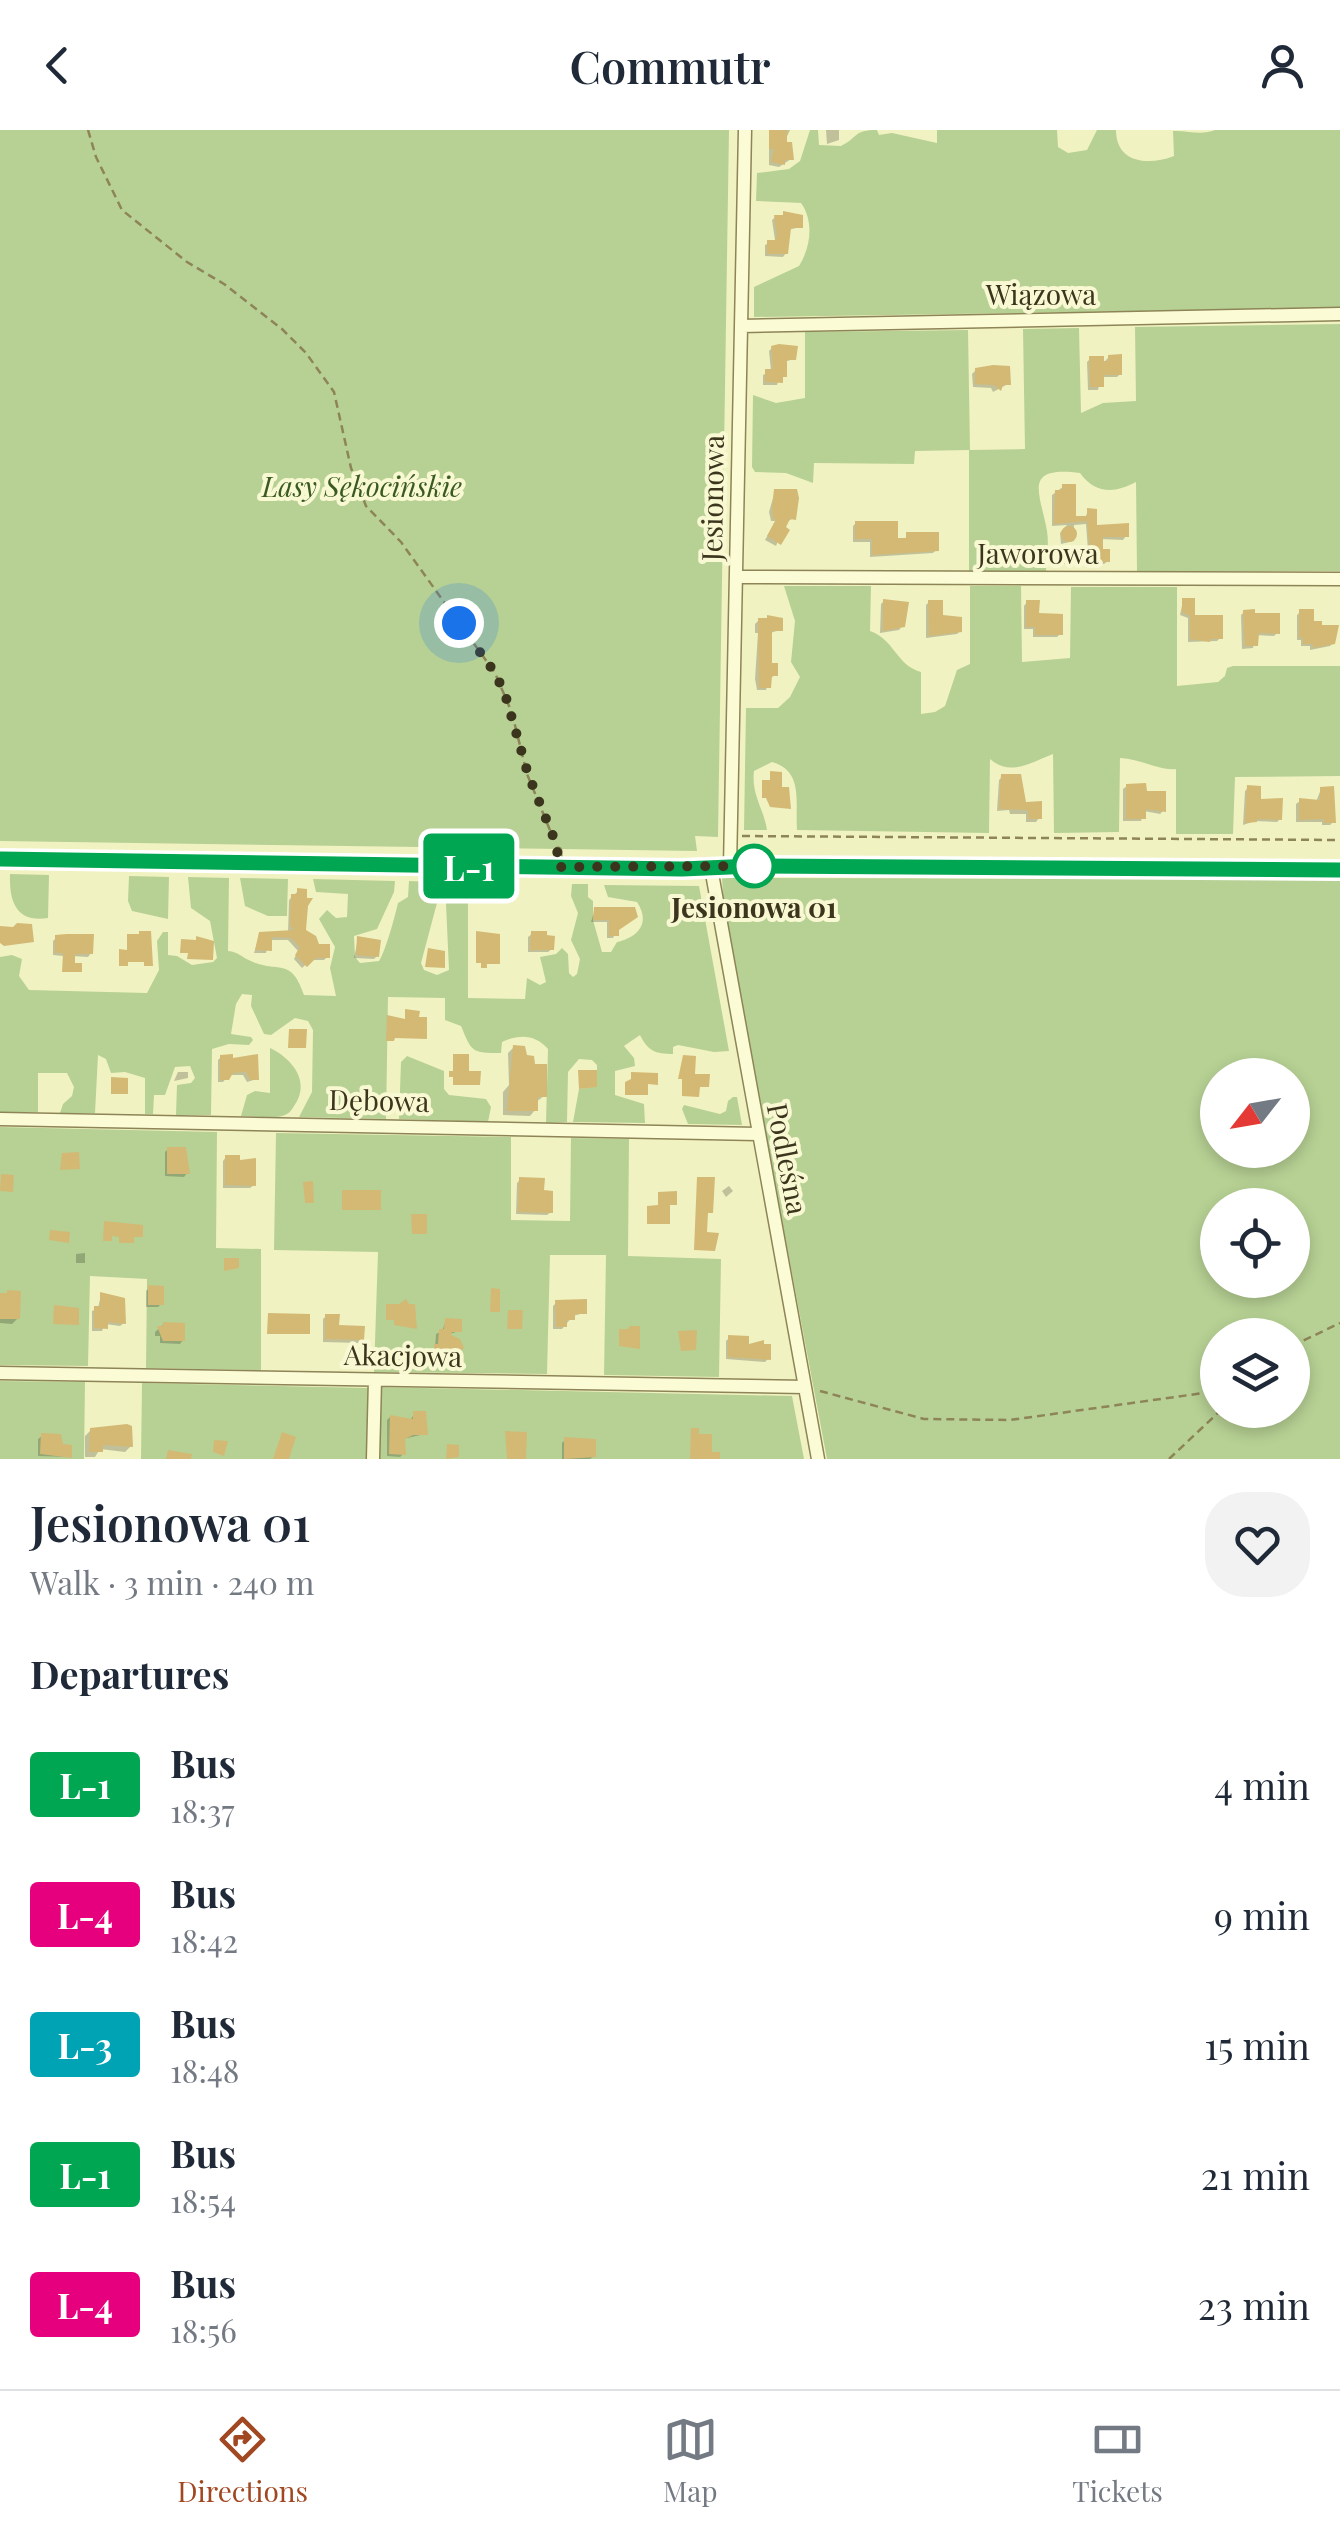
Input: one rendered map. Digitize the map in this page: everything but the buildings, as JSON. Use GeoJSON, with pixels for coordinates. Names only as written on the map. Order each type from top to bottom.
{"type":"FeatureCollection","features":[{"type":"Feature","properties":{"kind":"street","name":"Jesionowa"},"geometry":{"type":"LineString","coordinates":[[730,867],[745,130]]}},
{"type":"Feature","properties":{"kind":"street","name":"Wiązowa"},"geometry":{"type":"LineString","coordinates":[[742,326],[1340,314]]}},
{"type":"Feature","properties":{"kind":"street","name":"Jaworowa"},"geometry":{"type":"LineString","coordinates":[[736,577],[1340,578]]}},
{"type":"Feature","properties":{"kind":"street"},"geometry":{"type":"LineString","coordinates":[[0,858],[558,859],[711,868],[1340,870]]}},
{"type":"Feature","properties":{"kind":"street","name":"Podleśna"},"geometry":{"type":"LineString","coordinates":[[711,868],[818,1459]]}},
{"type":"Feature","properties":{"kind":"street","name":"Dębowa"},"geometry":{"type":"LineString","coordinates":[[0,1119],[757,1134]]}},
{"type":"Feature","properties":{"kind":"street","name":"Akacjowa"},"geometry":{"type":"LineString","coordinates":[[0,1372],[805,1388]]}},
{"type":"Feature","properties":{"kind":"street"},"geometry":{"type":"LineString","coordinates":[[373,1459],[374,1380]]}},
{"type":"Feature","properties":{"kind":"path"},"geometry":{"type":"LineString","coordinates":[[88,130],[96,157],[122,210],[187,262],[224,284],[282,328],[334,392],[351,468],[366,506],[412,558],[495,673],[558,859]]}},
{"type":"Feature","properties":{"kind":"path"},"geometry":{"type":"LineString","coordinates":[[731,836],[1340,840]]}},
{"type":"Feature","properties":{"kind":"path"},"geometry":{"type":"LineString","coordinates":[[1310,1337],[1340,1322]]}},
{"type":"Feature","properties":{"kind":"path"},"geometry":{"type":"LineString","coordinates":[[805,1388],[924,1419],[1010,1420],[1200,1394]]}},
{"type":"Feature","properties":{"kind":"path"},"geometry":{"type":"LineString","coordinates":[[1170,1459],[1203,1428]]}},
{"type":"Feature","properties":{"kind":"green space","name":"Lasy Sękocińskie"},"geometry":{"type":"Polygon","coordinates":[[[0,130],[729,130],[718,837],[695,836],[697,851],[0,841],[0,130]]]}},
{"type":"Feature","properties":{"kind":"green space"},"geometry":{"type":"Polygon","coordinates":[[[810,130],[818,130],[819,145],[841,146],[869,130],[877,130],[879,135],[892,133],[937,143],[937,130],[1057,130],[1058,147],[1068,153],[1087,150],[1097,130],[1116,130],[1117,141],[1127,155],[1154,161],[1174,156],[1173,131],[1340,130],[1340,308],[754,317],[754,287],[799,266],[809,234],[808,218],[801,203],[756,201],[757,173],[789,169],[800,161],[810,130]]]}},
{"type":"Feature","properties":{"kind":"green space"},"geometry":{"type":"Polygon","coordinates":[[[1340,324],[1340,571],[1137,571],[1136,482],[1106,490],[1080,473],[1062,472],[1049,474],[1039,485],[1048,536],[1046,571],[969,571],[969,450],[915,451],[914,464],[814,463],[813,483],[786,473],[755,472],[752,467],[753,395],[776,403],[805,398],[805,332],[968,330],[970,450],[1025,449],[1023,329],[1079,328],[1081,413],[1103,403],[1136,401],[1135,327],[1340,324]]]}},
{"type":"Feature","properties":{"kind":"green space"},"geometry":{"type":"Polygon","coordinates":[[[784,586],[871,586],[870,631],[885,640],[906,664],[921,672],[921,714],[945,706],[957,670],[970,664],[970,586],[1021,586],[1022,662],[1070,658],[1071,587],[1177,587],[1177,686],[1218,682],[1227,668],[1233,666],[1340,666],[1340,776],[1235,777],[1233,834],[1176,834],[1176,769],[1120,758],[1119,832],[1054,833],[1053,754],[1013,767],[990,759],[989,833],[797,830],[793,780],[782,766],[772,762],[754,771],[754,787],[767,830],[744,830],[746,708],[778,708],[790,697],[800,677],[791,662],[795,621],[784,586]]]}},
{"type":"Feature","properties":{"kind":"green space"},"geometry":{"type":"Polygon","coordinates":[[[10,874],[49,875],[48,918],[28,917],[17,908],[10,874]]]}},
{"type":"Feature","properties":{"kind":"green space"},"geometry":{"type":"Polygon","coordinates":[[[129,876],[169,877],[168,919],[132,911],[128,901],[129,876]]]}},
{"type":"Feature","properties":{"kind":"green space"},"geometry":{"type":"Polygon","coordinates":[[[188,877],[229,878],[228,951],[260,965],[289,971],[304,995],[336,996],[330,968],[335,947],[319,919],[327,910],[336,918],[347,917],[348,894],[316,892],[313,879],[395,881],[377,929],[354,936],[355,957],[360,963],[379,961],[398,903],[408,897],[409,881],[437,882],[437,903],[421,963],[424,970],[437,975],[449,970],[445,882],[468,882],[468,998],[525,999],[527,978],[540,985],[546,982],[540,957],[556,954],[562,948],[568,954],[569,973],[573,977],[577,974],[580,959],[571,940],[578,913],[571,896],[572,884],[588,884],[602,952],[611,952],[617,942],[636,933],[643,916],[637,902],[608,897],[604,885],[699,886],[729,1051],[678,1045],[673,1047],[673,1054],[661,1053],[649,1048],[640,1035],[624,1046],[635,1066],[615,1071],[615,1095],[644,1104],[645,1123],[573,1122],[579,1089],[597,1086],[597,1065],[592,1060],[579,1059],[568,1072],[567,1122],[546,1123],[548,1049],[543,1044],[521,1037],[502,1042],[501,1053],[478,1051],[461,1026],[445,1020],[445,998],[388,997],[386,1119],[299,1117],[312,1092],[313,1030],[308,1021],[295,1018],[271,1035],[264,1034],[251,1006],[252,995],[242,994],[236,1004],[231,1034],[253,1040],[249,1045],[229,1044],[212,1049],[211,1115],[176,1115],[177,1085],[191,1083],[195,1078],[190,1066],[175,1067],[165,1095],[154,1095],[153,1114],[145,1114],[145,1078],[125,1072],[111,1073],[106,1059],[98,1055],[95,1113],[60,1113],[74,1087],[67,1073],[38,1073],[38,1112],[0,1112],[0,957],[12,955],[22,959],[19,976],[29,990],[147,993],[159,970],[157,941],[163,932],[168,932],[168,955],[192,965],[217,958],[210,921],[191,908],[188,877]]]}},
{"type":"Feature","properties":{"kind":"green space"},"geometry":{"type":"Polygon","coordinates":[[[240,878],[288,879],[287,916],[268,916],[245,906],[240,878]]]}},
{"type":"Feature","properties":{"kind":"green space"},"geometry":{"type":"Polygon","coordinates":[[[722,878],[1340,879],[1340,1459],[827,1459],[724,913],[722,878]]]}},
{"type":"Feature","properties":{"kind":"green space"},"geometry":{"type":"Polygon","coordinates":[[[270,1048],[286,1058],[297,1072],[299,1097],[291,1111],[282,1116],[241,1116],[247,1095],[255,1091],[270,1093],[270,1048]]]}},
{"type":"Feature","properties":{"kind":"green space"},"geometry":{"type":"Polygon","coordinates":[[[407,1056],[444,1071],[444,1089],[449,1095],[486,1099],[491,1107],[488,1122],[399,1119],[401,1062],[407,1056]]]}},
{"type":"Feature","properties":{"kind":"green space"},"geometry":{"type":"Polygon","coordinates":[[[737,1097],[742,1125],[688,1124],[684,1105],[720,1114],[737,1097]]]}},
{"type":"Feature","properties":{"kind":"green space"},"geometry":{"type":"Polygon","coordinates":[[[0,1127],[217,1132],[216,1248],[261,1249],[261,1370],[146,1368],[147,1279],[90,1276],[88,1366],[0,1365],[0,1127]]]}},
{"type":"Feature","properties":{"kind":"green space"},"geometry":{"type":"Polygon","coordinates":[[[276,1133],[511,1137],[511,1220],[570,1221],[571,1138],[629,1139],[628,1256],[721,1259],[719,1377],[604,1375],[606,1255],[550,1255],[547,1374],[374,1372],[378,1252],[274,1250],[276,1133]]]}},
{"type":"Feature","properties":{"kind":"green space"},"geometry":{"type":"Polygon","coordinates":[[[0,1381],[85,1382],[84,1459],[0,1459],[0,1381]]]}},
{"type":"Feature","properties":{"kind":"green space"},"geometry":{"type":"Polygon","coordinates":[[[142,1383],[370,1388],[369,1459],[141,1459],[142,1383]]]}},
{"type":"Feature","properties":{"kind":"green space"},"geometry":{"type":"Polygon","coordinates":[[[377,1387],[792,1396],[804,1459],[376,1459],[377,1387]]]}},
{"type":"Feature","properties":{"kind":"bus line","name":"L-1"},"geometry":{"type":"LineString","coordinates":[[0,859],[682,869],[1042,866],[1340,870]]}},
{"type":"Feature","properties":{"kind":"place","name":"Jesionowa 01"},"geometry":{"type":"Point","coordinates":[754,866]}},
{"type":"Feature","properties":{"kind":"route"},"geometry":{"type":"LineString","coordinates":[[459,623],[495,673],[505,694],[528,774],[557,846],[558,867],[754,866]]}}]}
